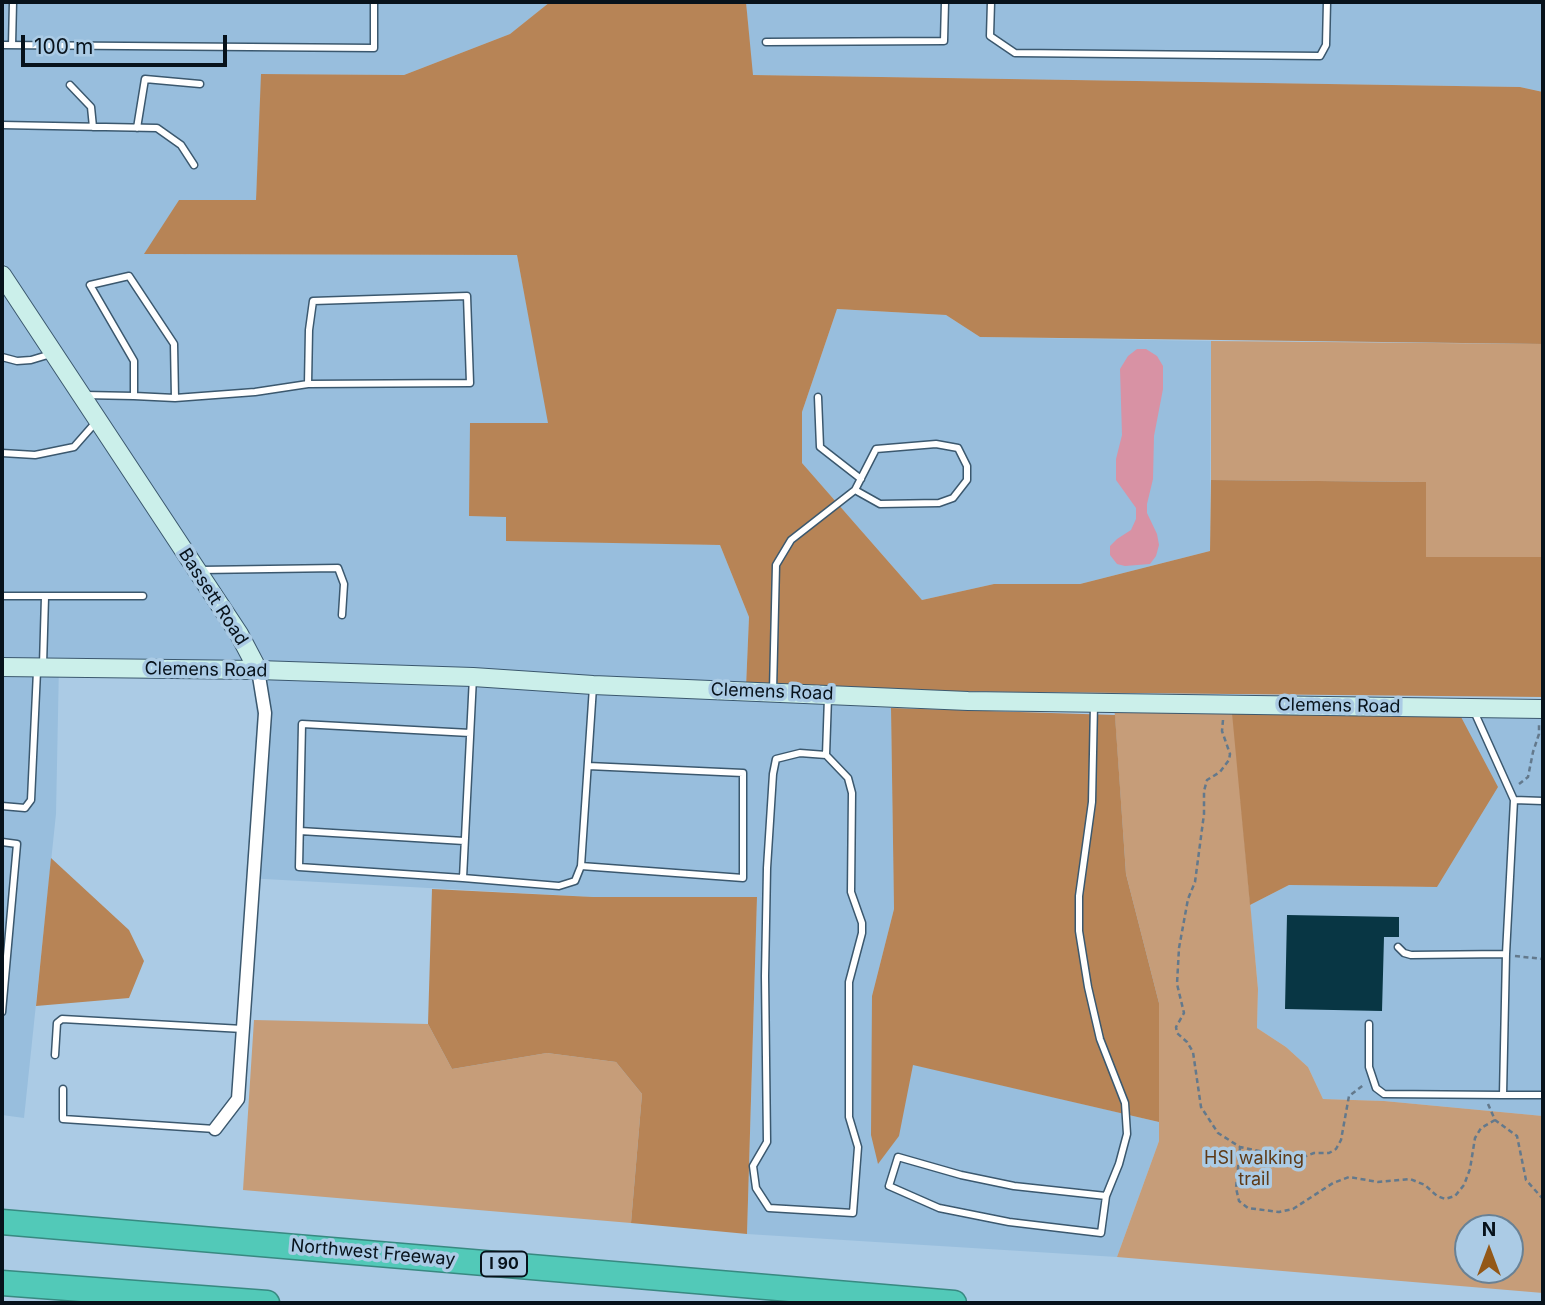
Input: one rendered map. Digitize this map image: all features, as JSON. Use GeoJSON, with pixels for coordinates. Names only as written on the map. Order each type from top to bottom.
{"type":"FeatureCollection","features":[{"type":"Feature","properties":{"kind":"highway"},"geometry":{"type":"LineString","coordinates":[[2,1216],[57,1227]]}},
{"type":"Feature","properties":{"kind":"highway","name":"Northwest Freeway"},"geometry":{"type":"LineString","coordinates":[[2,1222],[954,1303]]}},
{"type":"Feature","properties":{"kind":"highway"},"geometry":{"type":"LineString","coordinates":[[6,1284],[267,1303]]}},
{"type":"Feature","properties":{"kind":"street","name":"Bassett Road"},"geometry":{"type":"LineString","coordinates":[[5,286],[82,396],[242,639],[258,670],[265,713],[238,1099],[215,1129]]}},
{"type":"Feature","properties":{"kind":"street","name":"Clemens Road"},"geometry":{"type":"LineString","coordinates":[[2,667],[258,670],[473,677],[593,685],[968,701],[1472,708],[1541,716]]}},
{"type":"Feature","properties":{"kind":"lane"},"geometry":{"type":"LineString","coordinates":[[12,45],[13,2]]}},
{"type":"Feature","properties":{"kind":"lane"},"geometry":{"type":"LineString","coordinates":[[2,45],[374,48],[374,2]]}},
{"type":"Feature","properties":{"kind":"lane"},"geometry":{"type":"LineString","coordinates":[[766,42],[944,41],[945,2]]}},
{"type":"Feature","properties":{"kind":"lane"},"geometry":{"type":"LineString","coordinates":[[991,2],[990,36],[1015,52],[1306,55],[1320,55],[1326,44],[1327,2]]}},
{"type":"Feature","properties":{"kind":"lane"},"geometry":{"type":"LineString","coordinates":[[137,128],[145,79],[200,84]]}},
{"type":"Feature","properties":{"kind":"lane"},"geometry":{"type":"LineString","coordinates":[[70,85],[91,107],[93,127]]}},
{"type":"Feature","properties":{"kind":"lane"},"geometry":{"type":"LineString","coordinates":[[2,125],[157,128],[181,145],[194,165]]}},
{"type":"Feature","properties":{"kind":"lane"},"geometry":{"type":"LineString","coordinates":[[134,396],[134,361],[90,285],[130,276],[174,344],[175,398]]}},
{"type":"Feature","properties":{"kind":"lane"},"geometry":{"type":"LineString","coordinates":[[82,396],[175,398],[255,392],[308,384],[470,383],[467,296],[313,302],[309,330],[308,384]]}},
{"type":"Feature","properties":{"kind":"lane"},"geometry":{"type":"LineString","coordinates":[[2,357],[17,361],[31,360],[53,353]]}},
{"type":"Feature","properties":{"kind":"lane"},"geometry":{"type":"LineString","coordinates":[[818,397],[820,447],[861,479]]}},
{"type":"Feature","properties":{"kind":"lane"},"geometry":{"type":"LineString","coordinates":[[2,453],[35,455],[74,447],[98,421]]}},
{"type":"Feature","properties":{"kind":"lane"},"geometry":{"type":"LineString","coordinates":[[773,692],[776,565],[791,540],[855,490],[876,449],[936,444],[958,448],[967,466],[967,480],[953,498],[939,503],[880,504],[855,490]]}},
{"type":"Feature","properties":{"kind":"lane"},"geometry":{"type":"LineString","coordinates":[[196,570],[338,568],[344,584],[342,615]]}},
{"type":"Feature","properties":{"kind":"lane"},"geometry":{"type":"LineString","coordinates":[[2,596],[143,596]]}},
{"type":"Feature","properties":{"kind":"lane"},"geometry":{"type":"LineString","coordinates":[[2,806],[25,808],[31,800],[45,597]]}},
{"type":"Feature","properties":{"kind":"lane"},"geometry":{"type":"LineString","coordinates":[[463,878],[473,677]]}},
{"type":"Feature","properties":{"kind":"lane"},"geometry":{"type":"LineString","coordinates":[[470,733],[302,724],[299,867],[559,886],[575,881],[582,866],[593,685]]}},
{"type":"Feature","properties":{"kind":"lane"},"geometry":{"type":"LineString","coordinates":[[826,755],[800,753],[776,759],[773,774],[765,963],[767,1142],[754,1166],[756,1188],[769,1208],[853,1213],[858,1147],[849,1117],[849,982],[862,933],[862,923],[851,892],[852,793],[848,778],[826,755],[828,695]]}},
{"type":"Feature","properties":{"kind":"lane"},"geometry":{"type":"LineString","coordinates":[[1094,702],[1092,802],[1079,896],[1079,931],[1100,1039],[1125,1102],[1127,1134],[1119,1164],[1105,1196],[1101,1233],[1009,1222],[940,1208],[889,1186],[898,1157],[961,1175],[1014,1186],[1105,1196]]}},
{"type":"Feature","properties":{"kind":"lane"},"geometry":{"type":"LineString","coordinates":[[1472,708],[1514,800],[1506,954],[1503,1095]]}},
{"type":"Feature","properties":{"kind":"lane"},"geometry":{"type":"LineString","coordinates":[[582,866],[743,878],[743,773],[588,766]]}},
{"type":"Feature","properties":{"kind":"lane"},"geometry":{"type":"LineString","coordinates":[[1514,800],[1543,801]]}},
{"type":"Feature","properties":{"kind":"lane"},"geometry":{"type":"LineString","coordinates":[[300,831],[464,841]]}},
{"type":"Feature","properties":{"kind":"lane"},"geometry":{"type":"LineString","coordinates":[[2,842],[17,844],[2,1013]]}},
{"type":"Feature","properties":{"kind":"lane"},"geometry":{"type":"LineString","coordinates":[[1398,947],[1411,955],[1506,954]]}},
{"type":"Feature","properties":{"kind":"lane"},"geometry":{"type":"LineString","coordinates":[[55,1055],[57,1023],[62,1019],[243,1029]]}},
{"type":"Feature","properties":{"kind":"lane"},"geometry":{"type":"LineString","coordinates":[[1369,1024],[1369,1067],[1376,1088],[1384,1094],[1543,1095]]}},
{"type":"Feature","properties":{"kind":"lane"},"geometry":{"type":"LineString","coordinates":[[63,1089],[63,1119],[215,1129]]}},
{"type":"Feature","properties":{"kind":"path"},"geometry":{"type":"LineString","coordinates":[[1519,784],[1528,777],[1541,716]]}},
{"type":"Feature","properties":{"kind":"path"},"geometry":{"type":"LineString","coordinates":[[1223,720],[1222,732],[1230,754],[1229,760],[1220,772],[1207,780],[1204,791],[1204,814],[1195,882],[1188,898],[1179,948],[1177,984],[1184,1013],[1176,1027],[1177,1033],[1193,1052],[1201,1107],[1218,1133],[1240,1146],[1273,1154],[1284,1162],[1291,1162],[1314,1153],[1336,1150],[1341,1140],[1349,1096],[1372,1080]]}},
{"type":"Feature","properties":{"kind":"path"},"geometry":{"type":"LineString","coordinates":[[1518,956],[1543,958]]}},
{"type":"Feature","properties":{"kind":"path"},"geometry":{"type":"LineString","coordinates":[[1487,1095],[1495,1120],[1517,1136],[1526,1180],[1543,1199]]}},
{"type":"Feature","properties":{"kind":"path"},"geometry":{"type":"LineString","coordinates":[[1240,1146],[1236,1188],[1240,1201],[1248,1208],[1279,1212],[1293,1209],[1332,1183],[1349,1177],[1378,1182],[1410,1179],[1445,1199],[1455,1196],[1464,1185],[1470,1169],[1475,1139],[1481,1128],[1495,1120]]}},
{"type":"Feature","properties":{"kind":"shaded area"},"geometry":{"type":"Polygon","coordinates":[[[2,2],[550,2],[510,34],[404,75],[262,74],[256,200],[179,200],[145,254],[517,255],[549,423],[506,517],[506,540],[720,545],[749,617],[746,687],[266,662],[2,260],[2,2]]]}},
{"type":"Feature","properties":{"kind":"shaded area"},"geometry":{"type":"Polygon","coordinates":[[[550,2],[746,2],[753,75],[1520,87],[1543,92],[1543,344],[980,337],[946,315],[837,309],[802,412],[802,463],[922,600],[994,584],[1080,584],[1210,551],[1211,480],[1426,482],[1426,557],[1543,557],[1543,697],[746,687],[749,617],[720,545],[506,541],[506,517],[469,516],[470,423],[548,423],[517,255],[144,254],[179,200],[256,200],[261,74],[404,75],[510,34],[550,2]]]}},
{"type":"Feature","properties":{"kind":"shaded area"},"geometry":{"type":"Polygon","coordinates":[[[746,2],[1543,2],[1543,92],[1520,87],[752,75],[746,2]]]}},
{"type":"Feature","properties":{"kind":"shaded area"},"geometry":{"type":"Polygon","coordinates":[[[2,291],[250,665],[59,664],[56,814],[24,1118],[2,1115],[2,291]]]}},
{"type":"Feature","properties":{"kind":"shaded area"},"geometry":{"type":"Polygon","coordinates":[[[837,309],[946,315],[980,337],[1211,341],[1210,551],[1080,584],[994,584],[922,600],[802,463],[802,412],[837,309]]]}},
{"type":"Feature","properties":{"kind":"shaded area"},"geometry":{"type":"Polygon","coordinates":[[[1137,349],[1146,349],[1157,356],[1163,366],[1163,389],[1154,436],[1153,479],[1147,504],[1147,513],[1159,545],[1150,564],[1125,566],[1117,564],[1110,555],[1110,546],[1131,530],[1136,519],[1136,508],[1116,480],[1116,459],[1122,435],[1120,369],[1128,356],[1137,349]]]}},
{"type":"Feature","properties":{"kind":"shaded area"},"geometry":{"type":"Polygon","coordinates":[[[252,674],[891,708],[894,909],[872,996],[873,1055],[1159,1122],[1159,1141],[1117,1257],[747,1234],[757,897],[593,897],[246,878],[257,716],[252,674]]]}},
{"type":"Feature","properties":{"kind":"shaded area"},"geometry":{"type":"Polygon","coordinates":[[[891,708],[1115,715],[1126,874],[1159,1003],[1159,1122],[913,1065],[899,1136],[878,1164],[871,1135],[872,996],[894,909],[891,708]]]}},
{"type":"Feature","properties":{"kind":"shaded area"},"geometry":{"type":"Polygon","coordinates":[[[1232,713],[1460,715],[1498,787],[1437,887],[1289,885],[1250,905],[1232,713]]]}},
{"type":"Feature","properties":{"kind":"shaded area"},"geometry":{"type":"Polygon","coordinates":[[[1460,715],[1543,715],[1543,1116],[1384,1101],[1323,1099],[1308,1067],[1286,1047],[1257,1028],[1258,989],[1250,905],[1289,885],[1437,887],[1460,715]]]}},
{"type":"Feature","properties":{"kind":"shaded area"},"geometry":{"type":"Polygon","coordinates":[[[51,858],[129,930],[144,961],[129,998],[36,1006],[51,858]]]}},
{"type":"Feature","properties":{"kind":"shaded area"},"geometry":{"type":"Polygon","coordinates":[[[432,889],[593,897],[757,897],[747,1234],[631,1223],[642,1094],[616,1062],[547,1053],[452,1069],[428,1024],[432,889]]]}},
{"type":"Feature","properties":{"kind":"green space"},"geometry":{"type":"Polygon","coordinates":[[[1211,341],[1543,344],[1543,557],[1426,557],[1425,482],[1211,480],[1211,341]]]}},
{"type":"Feature","properties":{"kind":"green space","name":"HSI walking trail"},"geometry":{"type":"Polygon","coordinates":[[[1114,703],[1232,704],[1258,989],[1257,1028],[1286,1047],[1308,1067],[1323,1099],[1384,1101],[1543,1116],[1543,1293],[1117,1257],[1159,1141],[1159,1003],[1126,874],[1114,703]]]}},
{"type":"Feature","properties":{"kind":"green space"},"geometry":{"type":"Polygon","coordinates":[[[254,1020],[428,1024],[452,1069],[547,1053],[616,1062],[642,1094],[631,1223],[243,1190],[254,1020]]]}},
{"type":"Feature","properties":{"kind":"building"},"geometry":{"type":"Polygon","coordinates":[[[1287,915],[1399,917],[1399,937],[1384,937],[1382,1011],[1285,1009],[1287,915]]]}}]}
